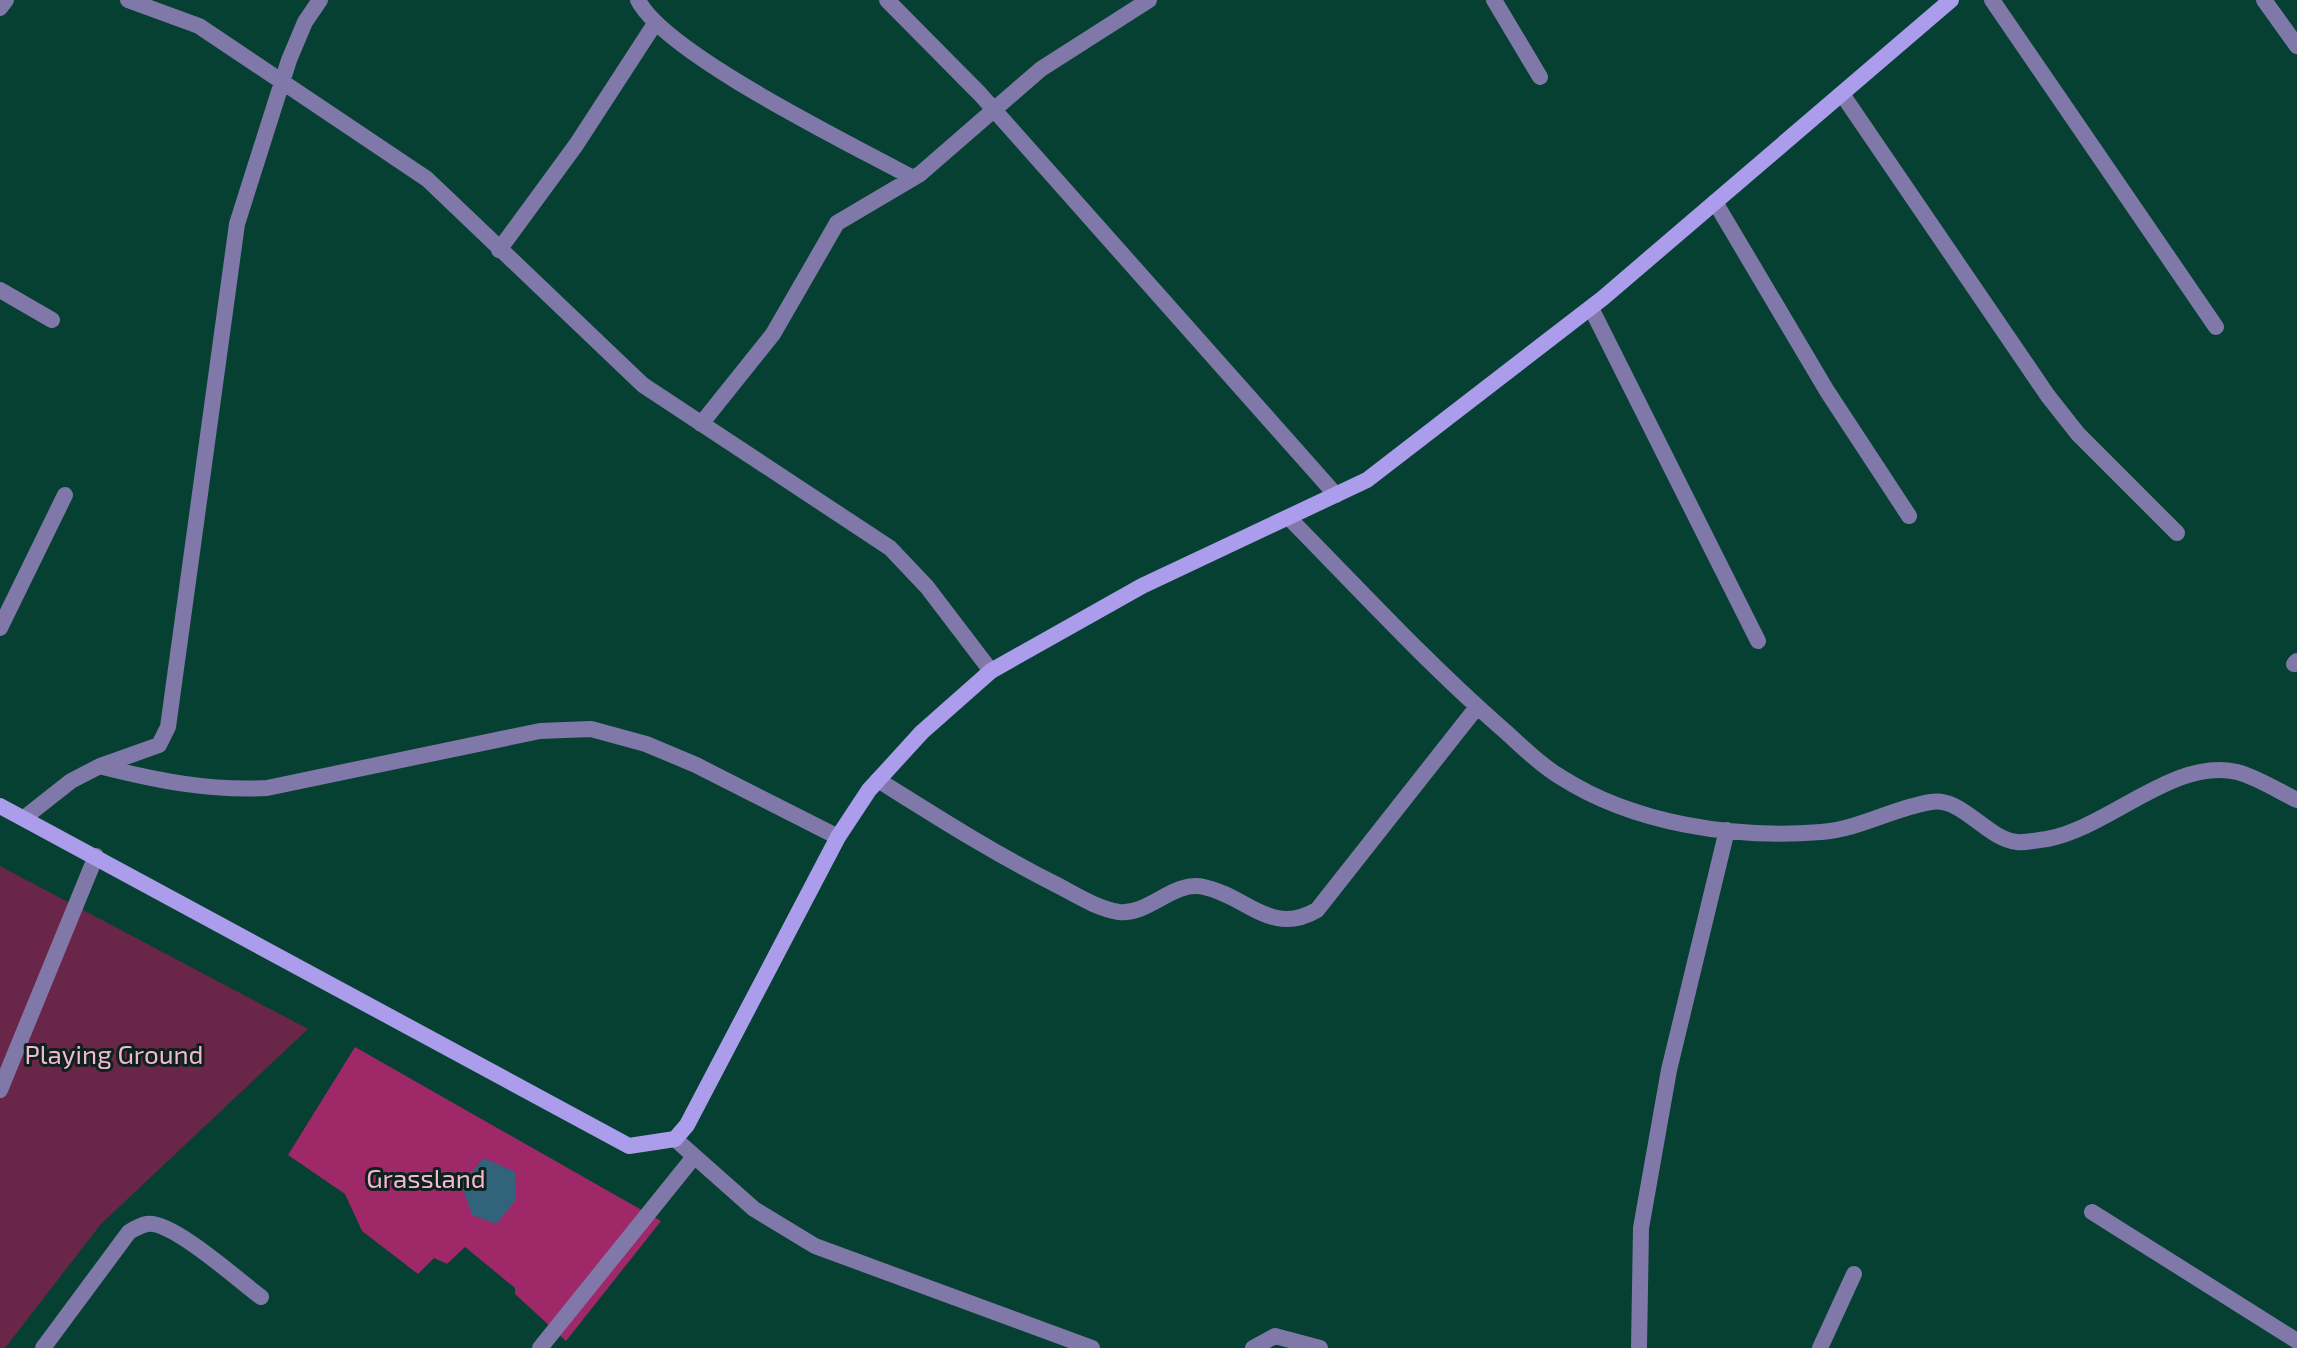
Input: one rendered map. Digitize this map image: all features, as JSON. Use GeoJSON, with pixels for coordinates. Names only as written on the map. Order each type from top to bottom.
{"type":"FeatureCollection","features":[{"type":"Feature","properties":{"kind":"street"},"geometry":{"type":"LineString","coordinates":[[0,8],[6,0]]}},
{"type":"Feature","properties":{"kind":"street"},"geometry":{"type":"LineString","coordinates":[[128,0],[199,26],[427,179],[643,385],[890,548],[927,587],[991,671]]}},
{"type":"Feature","properties":{"kind":"street"},"geometry":{"type":"LineString","coordinates":[[24,818],[71,781],[100,766],[159,745],[168,727],[237,224],[283,81],[305,22],[320,0]]}},
{"type":"Feature","properties":{"kind":"street"},"geometry":{"type":"LineString","coordinates":[[638,0],[654,25],[728,76],[913,178]]}},
{"type":"Feature","properties":{"kind":"street"},"geometry":{"type":"LineString","coordinates":[[887,0],[996,112],[1336,495]]}},
{"type":"Feature","properties":{"kind":"street"},"geometry":{"type":"LineString","coordinates":[[701,424],[773,334],[837,223],[913,178],[996,112],[1041,69],[1149,0]]}},
{"type":"Feature","properties":{"kind":"street"},"geometry":{"type":"LineString","coordinates":[[1494,0],[1540,77]]}},
{"type":"Feature","properties":{"kind":"street"},"geometry":{"type":"LineString","coordinates":[[0,806],[629,1146],[675,1139],[687,1125],[838,837],[878,780],[922,732],[991,671],[1142,586],[1367,480],[1591,308],[1951,0]]}},
{"type":"Feature","properties":{"kind":"street"},"geometry":{"type":"LineString","coordinates":[[1992,0],[2216,327]]}},
{"type":"Feature","properties":{"kind":"street"},"geometry":{"type":"LineString","coordinates":[[2264,0],[2297,46]]}},
{"type":"Feature","properties":{"kind":"street"},"geometry":{"type":"LineString","coordinates":[[499,250],[576,145],[654,25]]}},
{"type":"Feature","properties":{"kind":"street"},"geometry":{"type":"LineString","coordinates":[[1842,94],[2048,396],[2078,434],[2177,533]]}},
{"type":"Feature","properties":{"kind":"street"},"geometry":{"type":"LineString","coordinates":[[1715,202],[1827,391],[1909,516]]}},
{"type":"Feature","properties":{"kind":"street"},"geometry":{"type":"LineString","coordinates":[[0,290],[52,320]]}},
{"type":"Feature","properties":{"kind":"street"},"geometry":{"type":"LineString","coordinates":[[1591,308],[1758,641]]}},
{"type":"Feature","properties":{"kind":"street"},"geometry":{"type":"LineString","coordinates":[[0,628],[65,495]]}},
{"type":"Feature","properties":{"kind":"street"},"geometry":{"type":"LineString","coordinates":[[1289,518],[1477,707],[1556,775],[1582,790],[1646,815],[1727,830],[1823,832],[1860,826],[1935,801],[1961,810],[1992,833],[2016,842],[2050,839],[2105,817],[2191,773],[2209,769],[2238,773],[2297,800]]}},
{"type":"Feature","properties":{"kind":"street"},"geometry":{"type":"LineString","coordinates":[[878,780],[995,854],[1117,912],[1141,911],[1179,890],[1203,886],[1279,920],[1299,920],[1317,910],[1477,707]]}},
{"type":"Feature","properties":{"kind":"street"},"geometry":{"type":"LineString","coordinates":[[100,766],[178,785],[226,790],[267,788],[540,731],[591,729],[646,744],[696,765],[838,837]]}},
{"type":"Feature","properties":{"kind":"street"},"geometry":{"type":"LineString","coordinates":[[1639,1348],[1641,1228],[1669,1070],[1727,830]]}},
{"type":"Feature","properties":{"kind":"street"},"geometry":{"type":"LineString","coordinates":[[0,1090],[96,856]]}},
{"type":"Feature","properties":{"kind":"street"},"geometry":{"type":"LineString","coordinates":[[675,1139],[754,1209],[815,1246],[1092,1348]]}},
{"type":"Feature","properties":{"kind":"street"},"geometry":{"type":"LineString","coordinates":[[540,1348],[693,1158]]}},
{"type":"Feature","properties":{"kind":"street"},"geometry":{"type":"LineString","coordinates":[[2092,1212],[2297,1341]]}},
{"type":"Feature","properties":{"kind":"street"},"geometry":{"type":"LineString","coordinates":[[43,1348],[129,1232],[148,1224],[165,1228],[182,1238],[261,1297]]}},
{"type":"Feature","properties":{"kind":"street"},"geometry":{"type":"LineString","coordinates":[[1820,1348],[1854,1274]]}},
{"type":"Feature","properties":{"kind":"street"},"geometry":{"type":"LineString","coordinates":[[1253,1348],[1275,1336],[1320,1348]]}},
{"type":"Feature","properties":{"kind":"green space","name":"Playing Ground"},"geometry":{"type":"Polygon","coordinates":[[[0,866],[308,1029],[101,1224],[5,1348],[0,1348],[0,866]]]}},
{"type":"Feature","properties":{"kind":"green space","name":"Grassland"},"geometry":{"type":"Polygon","coordinates":[[[355,1047],[661,1221],[566,1341],[515,1294],[515,1288],[465,1247],[447,1264],[434,1258],[418,1274],[362,1231],[345,1194],[288,1155],[355,1047]]]}},
{"type":"Feature","properties":{"kind":"water"},"geometry":{"type":"Polygon","coordinates":[[[484,1158],[515,1172],[516,1200],[496,1224],[472,1215],[461,1184],[484,1158]]]}}]}
